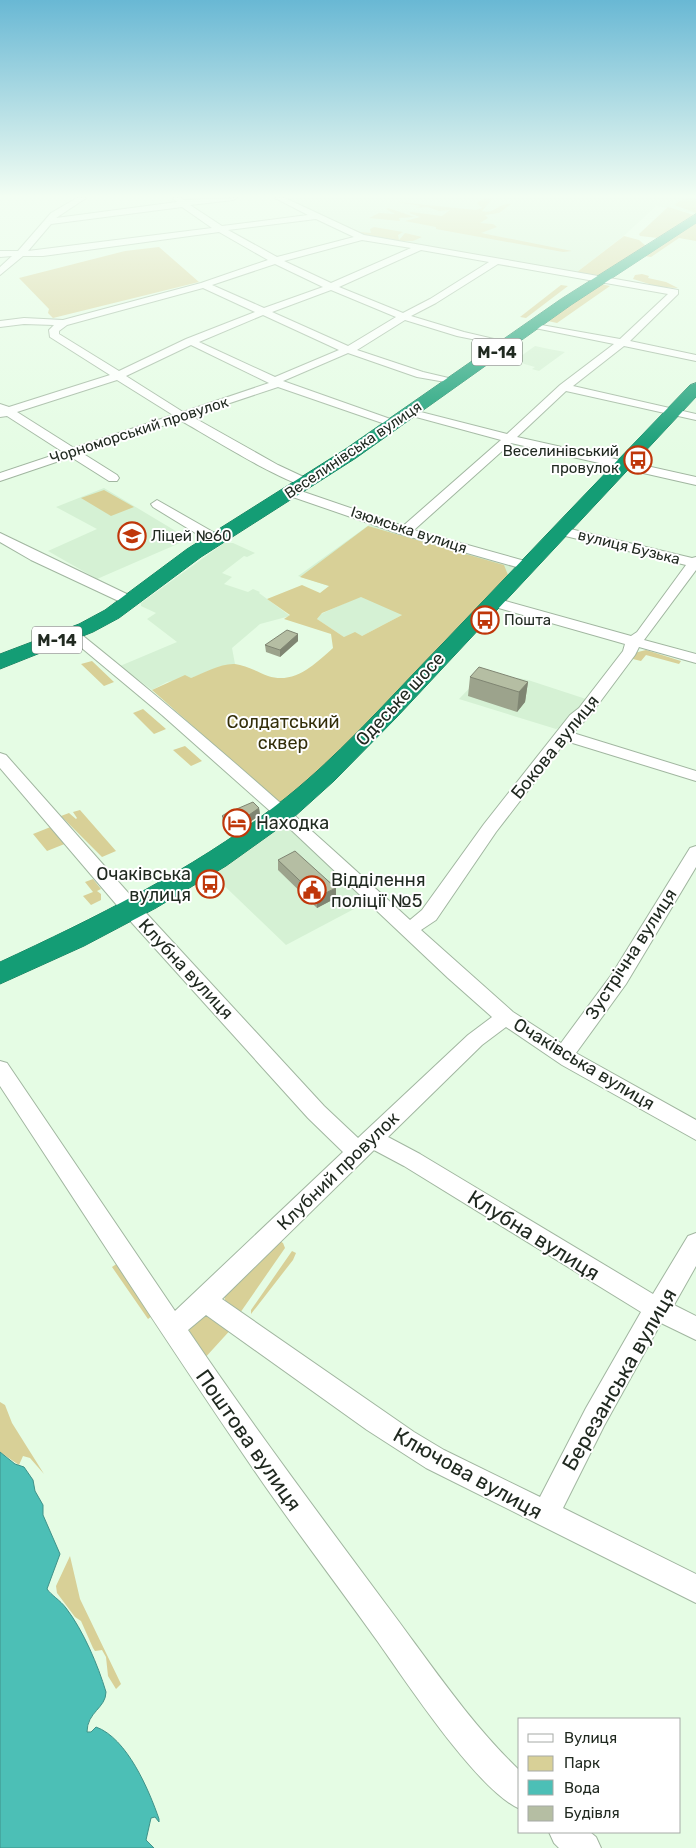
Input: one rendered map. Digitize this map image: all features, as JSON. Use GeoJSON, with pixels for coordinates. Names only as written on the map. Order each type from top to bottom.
{"type":"FeatureCollection","features":[{"type":"Feature","properties":{"kind":"highway","name":"Веселинівська вулиця"},"geometry":{"type":"LineString","coordinates":[[0,662],[72,634],[102,620],[215,539],[299,487],[594,284]]}},
{"type":"Feature","properties":{"kind":"highway","name":"Одеське шосе"},"geometry":{"type":"LineString","coordinates":[[0,974],[132,910],[211,864],[282,813],[350,752],[696,388]]}},
{"type":"Feature","properties":{"kind":"street"},"geometry":{"type":"LineString","coordinates":[[327,284],[403,317],[507,345]]}},
{"type":"Feature","properties":{"kind":"street"},"geometry":{"type":"LineString","coordinates":[[3,411],[117,376],[190,341],[335,284]]}},
{"type":"Feature","properties":{"kind":"street","name":"Чорноморський провулок"},"geometry":{"type":"LineString","coordinates":[[0,477],[51,458],[73,454],[276,382],[361,344],[460,284]]}},
{"type":"Feature","properties":{"kind":"street"},"geometry":{"type":"LineString","coordinates":[[635,284],[675,292]]}},
{"type":"Feature","properties":{"kind":"street"},"geometry":{"type":"LineString","coordinates":[[0,324],[63,323],[204,285],[348,350],[385,364],[453,382]]}},
{"type":"Feature","properties":{"kind":"street"},"geometry":{"type":"LineString","coordinates":[[405,531],[564,387],[622,343],[675,292]]}},
{"type":"Feature","properties":{"kind":"street","name":"Ізюмська вулиця"},"geometry":{"type":"LineString","coordinates":[[36,322],[117,376],[182,416],[274,468],[299,487],[405,531],[527,566]]}},
{"type":"Feature","properties":{"kind":"street"},"geometry":{"type":"LineString","coordinates":[[54,334],[54,330],[63,323]]}},
{"type":"Feature","properties":{"kind":"street"},"geometry":{"type":"LineString","coordinates":[[534,325],[696,358]]}},
{"type":"Feature","properties":{"kind":"street"},"geometry":{"type":"LineString","coordinates":[[190,341],[276,382],[392,424]]}},
{"type":"Feature","properties":{"kind":"street"},"geometry":{"type":"LineString","coordinates":[[564,387],[696,417]]}},
{"type":"Feature","properties":{"kind":"street"},"geometry":{"type":"LineString","coordinates":[[3,411],[114,478]]}},
{"type":"Feature","properties":{"kind":"street"},"geometry":{"type":"LineString","coordinates":[[409,412],[623,466],[696,482]]}},
{"type":"Feature","properties":{"kind":"street"},"geometry":{"type":"LineString","coordinates":[[157,504],[215,539]]}},
{"type":"Feature","properties":{"kind":"street","name":"вулиця Бузька"},"geometry":{"type":"LineString","coordinates":[[562,531],[695,562]]}},
{"type":"Feature","properties":{"kind":"street"},"geometry":{"type":"LineString","coordinates":[[0,537],[36,557],[130,601]]}},
{"type":"Feature","properties":{"kind":"street","name":"Бокова вулиця"},"geometry":{"type":"LineString","coordinates":[[409,930],[429,915],[490,828],[563,734],[595,698],[630,652],[633,641],[642,635],[658,615],[695,562]]}},
{"type":"Feature","properties":{"kind":"street"},"geometry":{"type":"LineString","coordinates":[[493,602],[696,660]]}},
{"type":"Feature","properties":{"kind":"street","name":"Очаківська вулиця"},"geometry":{"type":"LineString","coordinates":[[72,634],[168,712],[506,1016],[563,1054],[696,1131]]}},
{"type":"Feature","properties":{"kind":"street"},"geometry":{"type":"LineString","coordinates":[[563,734],[696,776]]}},
{"type":"Feature","properties":{"kind":"street","name":"Клубна вулиця"},"geometry":{"type":"LineString","coordinates":[[0,758],[132,910],[316,1112],[365,1146],[412,1160],[539,1240],[656,1309],[696,1330]]}},
{"type":"Feature","properties":{"kind":"street","name":"Зустрічна вулиця"},"geometry":{"type":"LineString","coordinates":[[563,1054],[597,1010],[625,969],[696,852]]}},
{"type":"Feature","properties":{"kind":"street","name":"Клубний провулок"},"geometry":{"type":"LineString","coordinates":[[172,1327],[192,1314],[475,1040],[506,1016]]}},
{"type":"Feature","properties":{"kind":"street","name":"Поштова вулиця"},"geometry":{"type":"LineString","coordinates":[[0,1070],[122,1256],[274,1478],[473,1744],[497,1772],[518,1791]]}},
{"type":"Feature","properties":{"kind":"street","name":"Березанська вулиця"},"geometry":{"type":"LineString","coordinates":[[545,1515],[594,1417],[656,1309],[668,1296],[696,1243]]}},
{"type":"Feature","properties":{"kind":"street","name":"Ключова вулиця"},"geometry":{"type":"LineString","coordinates":[[204,1301],[252,1330],[314,1378],[407,1443],[545,1515],[696,1589]]}},
{"type":"Feature","properties":{"kind":"street"},"geometry":{"type":"LineString","coordinates":[[566,1833],[585,1848]]}},
{"type":"Feature","properties":{"kind":"shaded area"},"geometry":{"type":"Polygon","coordinates":[[[535,346],[565,352],[539,371],[532,369],[535,367],[514,361],[535,346]]]}},
{"type":"Feature","properties":{"kind":"shaded area","name":"Ліцей №60"},"geometry":{"type":"Polygon","coordinates":[[[104,488],[189,539],[97,579],[48,551],[97,529],[56,507],[104,488]]]}},
{"type":"Feature","properties":{"kind":"shaded area"},"geometry":{"type":"Polygon","coordinates":[[[369,525],[517,568],[456,633],[402,615],[362,636],[344,637],[317,619],[321,614],[354,599],[329,586],[298,576],[369,525]]]}},
{"type":"Feature","properties":{"kind":"shaded area"},"geometry":{"type":"Polygon","coordinates":[[[224,543],[233,543],[255,553],[247,557],[244,556],[222,573],[232,577],[224,584],[248,592],[253,589],[260,592],[290,616],[260,624],[232,648],[235,664],[219,667],[191,678],[167,682],[152,690],[120,666],[177,642],[147,619],[156,613],[141,606],[141,603],[224,543]]]}},
{"type":"Feature","properties":{"kind":"shaded area"},"geometry":{"type":"Polygon","coordinates":[[[485,672],[515,681],[518,678],[528,680],[586,699],[568,724],[556,729],[459,699],[485,672]]]}},
{"type":"Feature","properties":{"kind":"shaded area"},"geometry":{"type":"Polygon","coordinates":[[[284,824],[371,900],[286,945],[210,872],[284,824]]]}},
{"type":"Feature","properties":{"kind":"green space"},"geometry":{"type":"Polygon","coordinates":[[[25,284],[190,284],[53,318],[48,313],[49,309],[25,284]]]}},
{"type":"Feature","properties":{"kind":"green space"},"geometry":{"type":"Polygon","coordinates":[[[601,284],[610,286],[557,323],[548,321],[601,284]]]}},
{"type":"Feature","properties":{"kind":"green space"},"geometry":{"type":"Polygon","coordinates":[[[650,284],[670,284],[678,288],[659,287],[650,284]]]}},
{"type":"Feature","properties":{"kind":"green space"},"geometry":{"type":"Polygon","coordinates":[[[561,285],[568,286],[526,318],[520,317],[561,285]]]}},
{"type":"Feature","properties":{"kind":"green space"},"geometry":{"type":"Polygon","coordinates":[[[104,490],[134,507],[111,516],[81,498],[104,490]]]}},
{"type":"Feature","properties":{"kind":"green space","name":"Солдатський сквер"},"geometry":{"type":"Polygon","coordinates":[[[368,526],[504,565],[508,575],[331,763],[280,803],[152,690],[185,675],[191,678],[230,664],[243,666],[278,678],[296,675],[312,666],[333,648],[331,634],[284,619],[290,615],[267,599],[302,585],[320,593],[329,586],[300,577],[368,526]],[[361,597],[322,613],[317,619],[344,637],[355,632],[362,636],[402,615],[361,597]]]}},
{"type":"Feature","properties":{"kind":"green space"},"geometry":{"type":"Polygon","coordinates":[[[646,650],[681,661],[679,664],[646,655],[641,661],[629,658],[634,653],[646,650]]]}},
{"type":"Feature","properties":{"kind":"green space"},"geometry":{"type":"Polygon","coordinates":[[[92,661],[114,682],[104,686],[81,664],[92,661]]]}},
{"type":"Feature","properties":{"kind":"green space"},"geometry":{"type":"Polygon","coordinates":[[[143,709],[166,729],[154,734],[133,713],[143,709]]]}},
{"type":"Feature","properties":{"kind":"green space"},"geometry":{"type":"Polygon","coordinates":[[[185,746],[202,761],[191,766],[173,750],[185,746]]]}},
{"type":"Feature","properties":{"kind":"green space"},"geometry":{"type":"Polygon","coordinates":[[[80,810],[116,851],[102,857],[61,816],[69,813],[76,819],[73,812],[80,810]]]}},
{"type":"Feature","properties":{"kind":"green space"},"geometry":{"type":"Polygon","coordinates":[[[53,826],[67,843],[47,851],[33,834],[53,826]]]}},
{"type":"Feature","properties":{"kind":"green space"},"geometry":{"type":"Polygon","coordinates":[[[93,879],[101,889],[97,891],[101,894],[101,900],[91,905],[83,896],[93,892],[85,882],[93,879]]]}},
{"type":"Feature","properties":{"kind":"green space"},"geometry":{"type":"Polygon","coordinates":[[[275,1238],[283,1243],[285,1248],[240,1313],[226,1304],[223,1291],[275,1238]]]}},
{"type":"Feature","properties":{"kind":"green space"},"geometry":{"type":"Polygon","coordinates":[[[292,1251],[296,1253],[293,1260],[251,1314],[251,1310],[292,1251]]]}},
{"type":"Feature","properties":{"kind":"green space"},"geometry":{"type":"Polygon","coordinates":[[[118,1263],[152,1316],[148,1319],[112,1267],[118,1263]]]}},
{"type":"Feature","properties":{"kind":"green space"},"geometry":{"type":"Polygon","coordinates":[[[207,1314],[234,1326],[203,1360],[189,1334],[192,1324],[207,1314]]]}},
{"type":"Feature","properties":{"kind":"green space"},"geometry":{"type":"Polygon","coordinates":[[[0,1402],[5,1405],[12,1423],[44,1474],[30,1458],[23,1456],[19,1465],[0,1452],[0,1402]]]}},
{"type":"Feature","properties":{"kind":"green space"},"geometry":{"type":"Polygon","coordinates":[[[70,1556],[80,1599],[121,1684],[116,1689],[108,1676],[106,1657],[102,1650],[95,1651],[81,1621],[75,1617],[57,1593],[56,1586],[70,1556]]]}},
{"type":"Feature","properties":{"kind":"water"},"geometry":{"type":"Polygon","coordinates":[[[0,1452],[15,1464],[24,1467],[33,1480],[35,1491],[43,1505],[43,1515],[60,1554],[47,1589],[64,1605],[84,1637],[106,1692],[103,1702],[90,1720],[87,1732],[91,1732],[96,1727],[107,1733],[118,1742],[135,1766],[143,1780],[159,1819],[159,1822],[155,1817],[151,1818],[146,1840],[154,1848],[0,1848],[0,1452]]]}},
{"type":"Feature","properties":{"kind":"building"},"geometry":{"type":"Polygon","coordinates":[[[287,630],[298,634],[280,650],[265,645],[287,630]]]}},
{"type":"Feature","properties":{"kind":"building"},"geometry":{"type":"Polygon","coordinates":[[[479,667],[528,682],[519,692],[470,677],[479,667]]]}},
{"type":"Feature","properties":{"kind":"building"},"geometry":{"type":"Polygon","coordinates":[[[253,802],[259,808],[233,826],[222,816],[225,814],[253,802]]]}},
{"type":"Feature","properties":{"kind":"building"},"geometry":{"type":"Polygon","coordinates":[[[295,851],[336,888],[317,897],[278,860],[295,851]]]}},
{"type":"Feature","properties":{"kind":"place","name":"Веселинівський провулок"},"geometry":{"type":"Point","coordinates":[638,460]}},
{"type":"Feature","properties":{"kind":"place","name":"Ліцей №60"},"geometry":{"type":"Point","coordinates":[132,536]}},
{"type":"Feature","properties":{"kind":"place","name":"Пошта"},"geometry":{"type":"Point","coordinates":[485,620]}},
{"type":"Feature","properties":{"kind":"place","name":"Находка"},"geometry":{"type":"Point","coordinates":[237,823]}},
{"type":"Feature","properties":{"kind":"place","name":"Очаківська вулиця"},"geometry":{"type":"Point","coordinates":[210,884]}},
{"type":"Feature","properties":{"kind":"place","name":"Відділення поліції №5"},"geometry":{"type":"Point","coordinates":[312,890]}}]}
